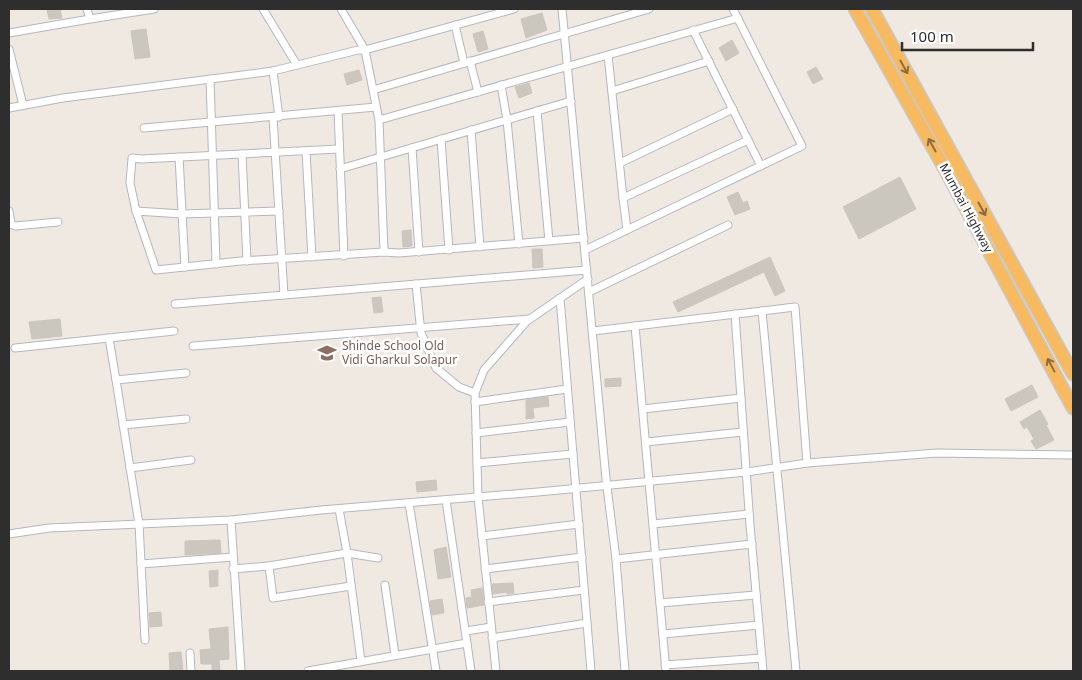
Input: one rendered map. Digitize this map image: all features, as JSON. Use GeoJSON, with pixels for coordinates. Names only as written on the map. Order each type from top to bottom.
{"type":"FeatureCollection","features":[{"type":"Feature","properties":{"kind":"highway","name":"Mumbai Highway"},"geometry":{"type":"LineString","coordinates":[[855,9],[945,169],[1073,408]]}},
{"type":"Feature","properties":{"kind":"highway"},"geometry":{"type":"LineString","coordinates":[[872,9],[1073,374]]}},
{"type":"Feature","properties":{"kind":"street"},"geometry":{"type":"LineString","coordinates":[[87,9],[90,19]]}},
{"type":"Feature","properties":{"kind":"street"},"geometry":{"type":"LineString","coordinates":[[9,33],[154,9]]}},
{"type":"Feature","properties":{"kind":"street"},"geometry":{"type":"LineString","coordinates":[[263,9],[297,65]]}},
{"type":"Feature","properties":{"kind":"street"},"geometry":{"type":"LineString","coordinates":[[341,9],[365,50],[379,120],[384,252]]}},
{"type":"Feature","properties":{"kind":"street"},"geometry":{"type":"LineString","coordinates":[[9,108],[273,71],[358,50],[365,50],[501,10],[514,9]]}},
{"type":"Feature","properties":{"kind":"street"},"geometry":{"type":"LineString","coordinates":[[562,9],[607,486],[616,560],[625,671]]}},
{"type":"Feature","properties":{"kind":"street"},"geometry":{"type":"LineString","coordinates":[[373,90],[649,9]]}},
{"type":"Feature","properties":{"kind":"street"},"geometry":{"type":"LineString","coordinates":[[586,250],[802,146],[733,9]]}},
{"type":"Feature","properties":{"kind":"street"},"geometry":{"type":"LineString","coordinates":[[379,120],[738,18]]}},
{"type":"Feature","properties":{"kind":"street"},"geometry":{"type":"LineString","coordinates":[[455,25],[478,92]]}},
{"type":"Feature","properties":{"kind":"street"},"geometry":{"type":"LineString","coordinates":[[694,30],[761,166]]}},
{"type":"Feature","properties":{"kind":"street"},"geometry":{"type":"LineString","coordinates":[[9,49],[23,105]]}},
{"type":"Feature","properties":{"kind":"street"},"geometry":{"type":"LineString","coordinates":[[608,55],[628,230]]}},
{"type":"Feature","properties":{"kind":"street"},"geometry":{"type":"LineString","coordinates":[[612,91],[709,61]]}},
{"type":"Feature","properties":{"kind":"street"},"geometry":{"type":"LineString","coordinates":[[273,71],[276,117],[275,152],[284,295]]}},
{"type":"Feature","properties":{"kind":"street"},"geometry":{"type":"LineString","coordinates":[[210,79],[216,264]]}},
{"type":"Feature","properties":{"kind":"street"},"geometry":{"type":"LineString","coordinates":[[501,86],[507,120],[519,244]]}},
{"type":"Feature","properties":{"kind":"street"},"geometry":{"type":"LineString","coordinates":[[340,169],[571,101]]}},
{"type":"Feature","properties":{"kind":"street"},"geometry":{"type":"LineString","coordinates":[[144,128],[376,107]]}},
{"type":"Feature","properties":{"kind":"street"},"geometry":{"type":"LineString","coordinates":[[620,163],[733,109]]}},
{"type":"Feature","properties":{"kind":"street"},"geometry":{"type":"LineString","coordinates":[[338,111],[344,256]]}},
{"type":"Feature","properties":{"kind":"street"},"geometry":{"type":"LineString","coordinates":[[537,111],[549,242]]}},
{"type":"Feature","properties":{"kind":"street"},"geometry":{"type":"LineString","coordinates":[[471,130],[480,247]]}},
{"type":"Feature","properties":{"kind":"street"},"geometry":{"type":"LineString","coordinates":[[441,139],[449,250]]}},
{"type":"Feature","properties":{"kind":"street"},"geometry":{"type":"LineString","coordinates":[[623,198],[748,140]]}},
{"type":"Feature","properties":{"kind":"street"},"geometry":{"type":"LineString","coordinates":[[412,148],[418,252]]}},
{"type":"Feature","properties":{"kind":"street"},"geometry":{"type":"LineString","coordinates":[[339,149],[132,158],[130,183],[136,211],[156,270],[247,261],[384,252],[449,250],[584,238]]}},
{"type":"Feature","properties":{"kind":"street"},"geometry":{"type":"LineString","coordinates":[[306,151],[312,257]]}},
{"type":"Feature","properties":{"kind":"street"},"geometry":{"type":"LineString","coordinates":[[242,154],[247,261]]}},
{"type":"Feature","properties":{"kind":"street"},"geometry":{"type":"LineString","coordinates":[[179,157],[185,267]]}},
{"type":"Feature","properties":{"kind":"street"},"geometry":{"type":"LineString","coordinates":[[9,211],[11,224],[15,226],[58,222]]}},
{"type":"Feature","properties":{"kind":"street"},"geometry":{"type":"LineString","coordinates":[[136,211],[182,214],[279,211]]}},
{"type":"Feature","properties":{"kind":"street"},"geometry":{"type":"LineString","coordinates":[[589,292],[728,225]]}},
{"type":"Feature","properties":{"kind":"street"},"geometry":{"type":"LineString","coordinates":[[175,304],[587,270]]}},
{"type":"Feature","properties":{"kind":"street"},"geometry":{"type":"LineString","coordinates":[[496,671],[478,498],[474,393],[484,370],[530,319],[588,279]]}},
{"type":"Feature","properties":{"kind":"street"},"geometry":{"type":"LineString","coordinates":[[416,284],[421,333],[436,368],[459,387],[474,393]]}},
{"type":"Feature","properties":{"kind":"street"},"geometry":{"type":"LineString","coordinates":[[560,298],[591,671]]}},
{"type":"Feature","properties":{"kind":"street"},"geometry":{"type":"LineString","coordinates":[[593,331],[795,307],[807,463]]}},
{"type":"Feature","properties":{"kind":"street"},"geometry":{"type":"LineString","coordinates":[[762,311],[796,671]]}},
{"type":"Feature","properties":{"kind":"street"},"geometry":{"type":"LineString","coordinates":[[735,314],[749,514],[763,671]]}},
{"type":"Feature","properties":{"kind":"street"},"geometry":{"type":"LineString","coordinates":[[193,346],[530,319]]}},
{"type":"Feature","properties":{"kind":"street"},"geometry":{"type":"LineString","coordinates":[[635,326],[666,668],[762,658]]}},
{"type":"Feature","properties":{"kind":"street"},"geometry":{"type":"LineString","coordinates":[[14,348],[174,331]]}},
{"type":"Feature","properties":{"kind":"street"},"geometry":{"type":"LineString","coordinates":[[109,338],[139,524],[146,640]]}},
{"type":"Feature","properties":{"kind":"street"},"geometry":{"type":"LineString","coordinates":[[116,380],[186,373]]}},
{"type":"Feature","properties":{"kind":"street"},"geometry":{"type":"LineString","coordinates":[[475,402],[568,389]]}},
{"type":"Feature","properties":{"kind":"street"},"geometry":{"type":"LineString","coordinates":[[643,409],[741,398]]}},
{"type":"Feature","properties":{"kind":"street"},"geometry":{"type":"LineString","coordinates":[[123,425],[186,419]]}},
{"type":"Feature","properties":{"kind":"street"},"geometry":{"type":"LineString","coordinates":[[476,433],[570,422]]}},
{"type":"Feature","properties":{"kind":"street"},"geometry":{"type":"LineString","coordinates":[[646,442],[744,432]]}},
{"type":"Feature","properties":{"kind":"street"},"geometry":{"type":"LineString","coordinates":[[9,534],[49,528],[231,520],[607,486],[747,472],[807,463],[937,453],[1073,455]]}},
{"type":"Feature","properties":{"kind":"street"},"geometry":{"type":"LineString","coordinates":[[477,463],[573,454]]}},
{"type":"Feature","properties":{"kind":"street"},"geometry":{"type":"LineString","coordinates":[[130,468],[190,460]]}},
{"type":"Feature","properties":{"kind":"street"},"geometry":{"type":"LineString","coordinates":[[446,500],[471,671]]}},
{"type":"Feature","properties":{"kind":"street"},"geometry":{"type":"LineString","coordinates":[[408,503],[436,671]]}},
{"type":"Feature","properties":{"kind":"street"},"geometry":{"type":"LineString","coordinates":[[340,509],[361,661]]}},
{"type":"Feature","properties":{"kind":"street"},"geometry":{"type":"LineString","coordinates":[[653,524],[749,514]]}},
{"type":"Feature","properties":{"kind":"street"},"geometry":{"type":"LineString","coordinates":[[231,520],[241,671]]}},
{"type":"Feature","properties":{"kind":"street"},"geometry":{"type":"LineString","coordinates":[[482,536],[579,524]]}},
{"type":"Feature","properties":{"kind":"street"},"geometry":{"type":"LineString","coordinates":[[616,560],[752,544]]}},
{"type":"Feature","properties":{"kind":"street"},"geometry":{"type":"LineString","coordinates":[[233,569],[269,566],[347,553],[378,558]]}},
{"type":"Feature","properties":{"kind":"street"},"geometry":{"type":"LineString","coordinates":[[141,564],[233,557]]}},
{"type":"Feature","properties":{"kind":"street"},"geometry":{"type":"LineString","coordinates":[[485,569],[582,557]]}},
{"type":"Feature","properties":{"kind":"street"},"geometry":{"type":"LineString","coordinates":[[269,566],[273,598],[351,586]]}},
{"type":"Feature","properties":{"kind":"street"},"geometry":{"type":"LineString","coordinates":[[385,585],[395,655]]}},
{"type":"Feature","properties":{"kind":"street"},"geometry":{"type":"LineString","coordinates":[[488,602],[584,590]]}},
{"type":"Feature","properties":{"kind":"street"},"geometry":{"type":"LineString","coordinates":[[660,603],[756,595]]}},
{"type":"Feature","properties":{"kind":"street"},"geometry":{"type":"LineString","coordinates":[[492,638],[587,624]]}},
{"type":"Feature","properties":{"kind":"street"},"geometry":{"type":"LineString","coordinates":[[663,634],[759,625]]}},
{"type":"Feature","properties":{"kind":"street"},"geometry":{"type":"LineString","coordinates":[[466,631],[490,627]]}},
{"type":"Feature","properties":{"kind":"street"},"geometry":{"type":"LineString","coordinates":[[308,671],[341,668],[361,661],[467,643]]}},
{"type":"Feature","properties":{"kind":"street"},"geometry":{"type":"LineString","coordinates":[[190,653],[191,671]]}},
{"type":"Feature","properties":{"kind":"building"},"geometry":{"type":"Polygon","coordinates":[[[47,9],[60,9],[62,18],[49,19],[47,9]]]}},
{"type":"Feature","properties":{"kind":"building"},"geometry":{"type":"Polygon","coordinates":[[[542,13],[547,30],[526,38],[521,19],[542,13]]]}},
{"type":"Feature","properties":{"kind":"building"},"geometry":{"type":"Polygon","coordinates":[[[146,29],[150,57],[135,59],[131,31],[146,29]]]}},
{"type":"Feature","properties":{"kind":"building"},"geometry":{"type":"Polygon","coordinates":[[[483,31],[488,49],[478,52],[473,34],[483,31]]]}},
{"type":"Feature","properties":{"kind":"building"},"geometry":{"type":"Polygon","coordinates":[[[732,40],[739,53],[726,61],[719,48],[732,40]]]}},
{"type":"Feature","properties":{"kind":"building"},"geometry":{"type":"Polygon","coordinates":[[[816,67],[823,79],[813,84],[807,72],[816,67]]]}},
{"type":"Feature","properties":{"kind":"building"},"geometry":{"type":"Polygon","coordinates":[[[359,70],[362,80],[347,85],[344,74],[359,70]]]}},
{"type":"Feature","properties":{"kind":"building"},"geometry":{"type":"Polygon","coordinates":[[[529,83],[532,93],[519,98],[515,87],[529,83]]]}},
{"type":"Feature","properties":{"kind":"building"},"geometry":{"type":"Polygon","coordinates":[[[900,177],[916,209],[859,239],[843,207],[900,177]]]}},
{"type":"Feature","properties":{"kind":"building"},"geometry":{"type":"Polygon","coordinates":[[[738,192],[743,203],[747,201],[750,209],[735,215],[727,197],[738,192]]]}},
{"type":"Feature","properties":{"kind":"building"},"geometry":{"type":"Polygon","coordinates":[[[411,230],[412,246],[403,247],[402,231],[411,230]]]}},
{"type":"Feature","properties":{"kind":"building"},"geometry":{"type":"Polygon","coordinates":[[[532,249],[542,249],[543,267],[533,268],[532,249]]]}},
{"type":"Feature","properties":{"kind":"building"},"geometry":{"type":"Polygon","coordinates":[[[770,257],[785,291],[775,296],[764,272],[678,312],[673,302],[770,257]]]}},
{"type":"Feature","properties":{"kind":"building"},"geometry":{"type":"Polygon","coordinates":[[[381,297],[383,312],[374,313],[372,298],[381,297]]]}},
{"type":"Feature","properties":{"kind":"building"},"geometry":{"type":"Polygon","coordinates":[[[60,319],[62,336],[32,339],[29,322],[60,319]]]}},
{"type":"Feature","properties":{"kind":"building"},"geometry":{"type":"Polygon","coordinates":[[[621,378],[621,386],[605,387],[605,379],[621,378]]]}},
{"type":"Feature","properties":{"kind":"building"},"geometry":{"type":"Polygon","coordinates":[[[1032,385],[1038,397],[1011,411],[1005,399],[1032,385]]]}},
{"type":"Feature","properties":{"kind":"building"},"geometry":{"type":"Polygon","coordinates":[[[548,397],[549,406],[533,408],[534,418],[526,419],[526,400],[548,397]]]}},
{"type":"Feature","properties":{"kind":"building"},"geometry":{"type":"Polygon","coordinates":[[[1040,410],[1054,440],[1036,449],[1031,441],[1034,439],[1027,427],[1024,429],[1020,422],[1040,410]]]}},
{"type":"Feature","properties":{"kind":"building"},"geometry":{"type":"Polygon","coordinates":[[[436,480],[437,490],[417,492],[416,482],[436,480]]]}},
{"type":"Feature","properties":{"kind":"building"},"geometry":{"type":"Polygon","coordinates":[[[220,540],[221,553],[185,555],[185,541],[220,540]]]}},
{"type":"Feature","properties":{"kind":"building"},"geometry":{"type":"Polygon","coordinates":[[[446,547],[451,577],[438,579],[434,550],[446,547]]]}},
{"type":"Feature","properties":{"kind":"building"},"geometry":{"type":"Polygon","coordinates":[[[218,570],[218,586],[210,587],[209,571],[218,570]]]}},
{"type":"Feature","properties":{"kind":"building"},"geometry":{"type":"Polygon","coordinates":[[[513,583],[514,593],[493,594],[492,584],[513,583]]]}},
{"type":"Feature","properties":{"kind":"building"},"geometry":{"type":"Polygon","coordinates":[[[482,588],[484,605],[467,608],[466,598],[472,597],[471,590],[482,588]]]}},
{"type":"Feature","properties":{"kind":"building"},"geometry":{"type":"Polygon","coordinates":[[[442,599],[444,613],[432,615],[430,601],[442,599]]]}},
{"type":"Feature","properties":{"kind":"building"},"geometry":{"type":"Polygon","coordinates":[[[161,612],[162,626],[150,627],[149,613],[161,612]]]}},
{"type":"Feature","properties":{"kind":"building"},"geometry":{"type":"Polygon","coordinates":[[[228,627],[229,659],[219,660],[220,671],[212,671],[212,664],[201,664],[200,650],[211,649],[209,629],[228,627]]]}},
{"type":"Feature","properties":{"kind":"building"},"geometry":{"type":"Polygon","coordinates":[[[181,652],[183,671],[170,671],[169,653],[181,652]]]}},
{"type":"Feature","properties":{"kind":"place","name":"Shinde School Old Vidi Gharkul Solapur"},"geometry":{"type":"Point","coordinates":[327,353]}}]}
